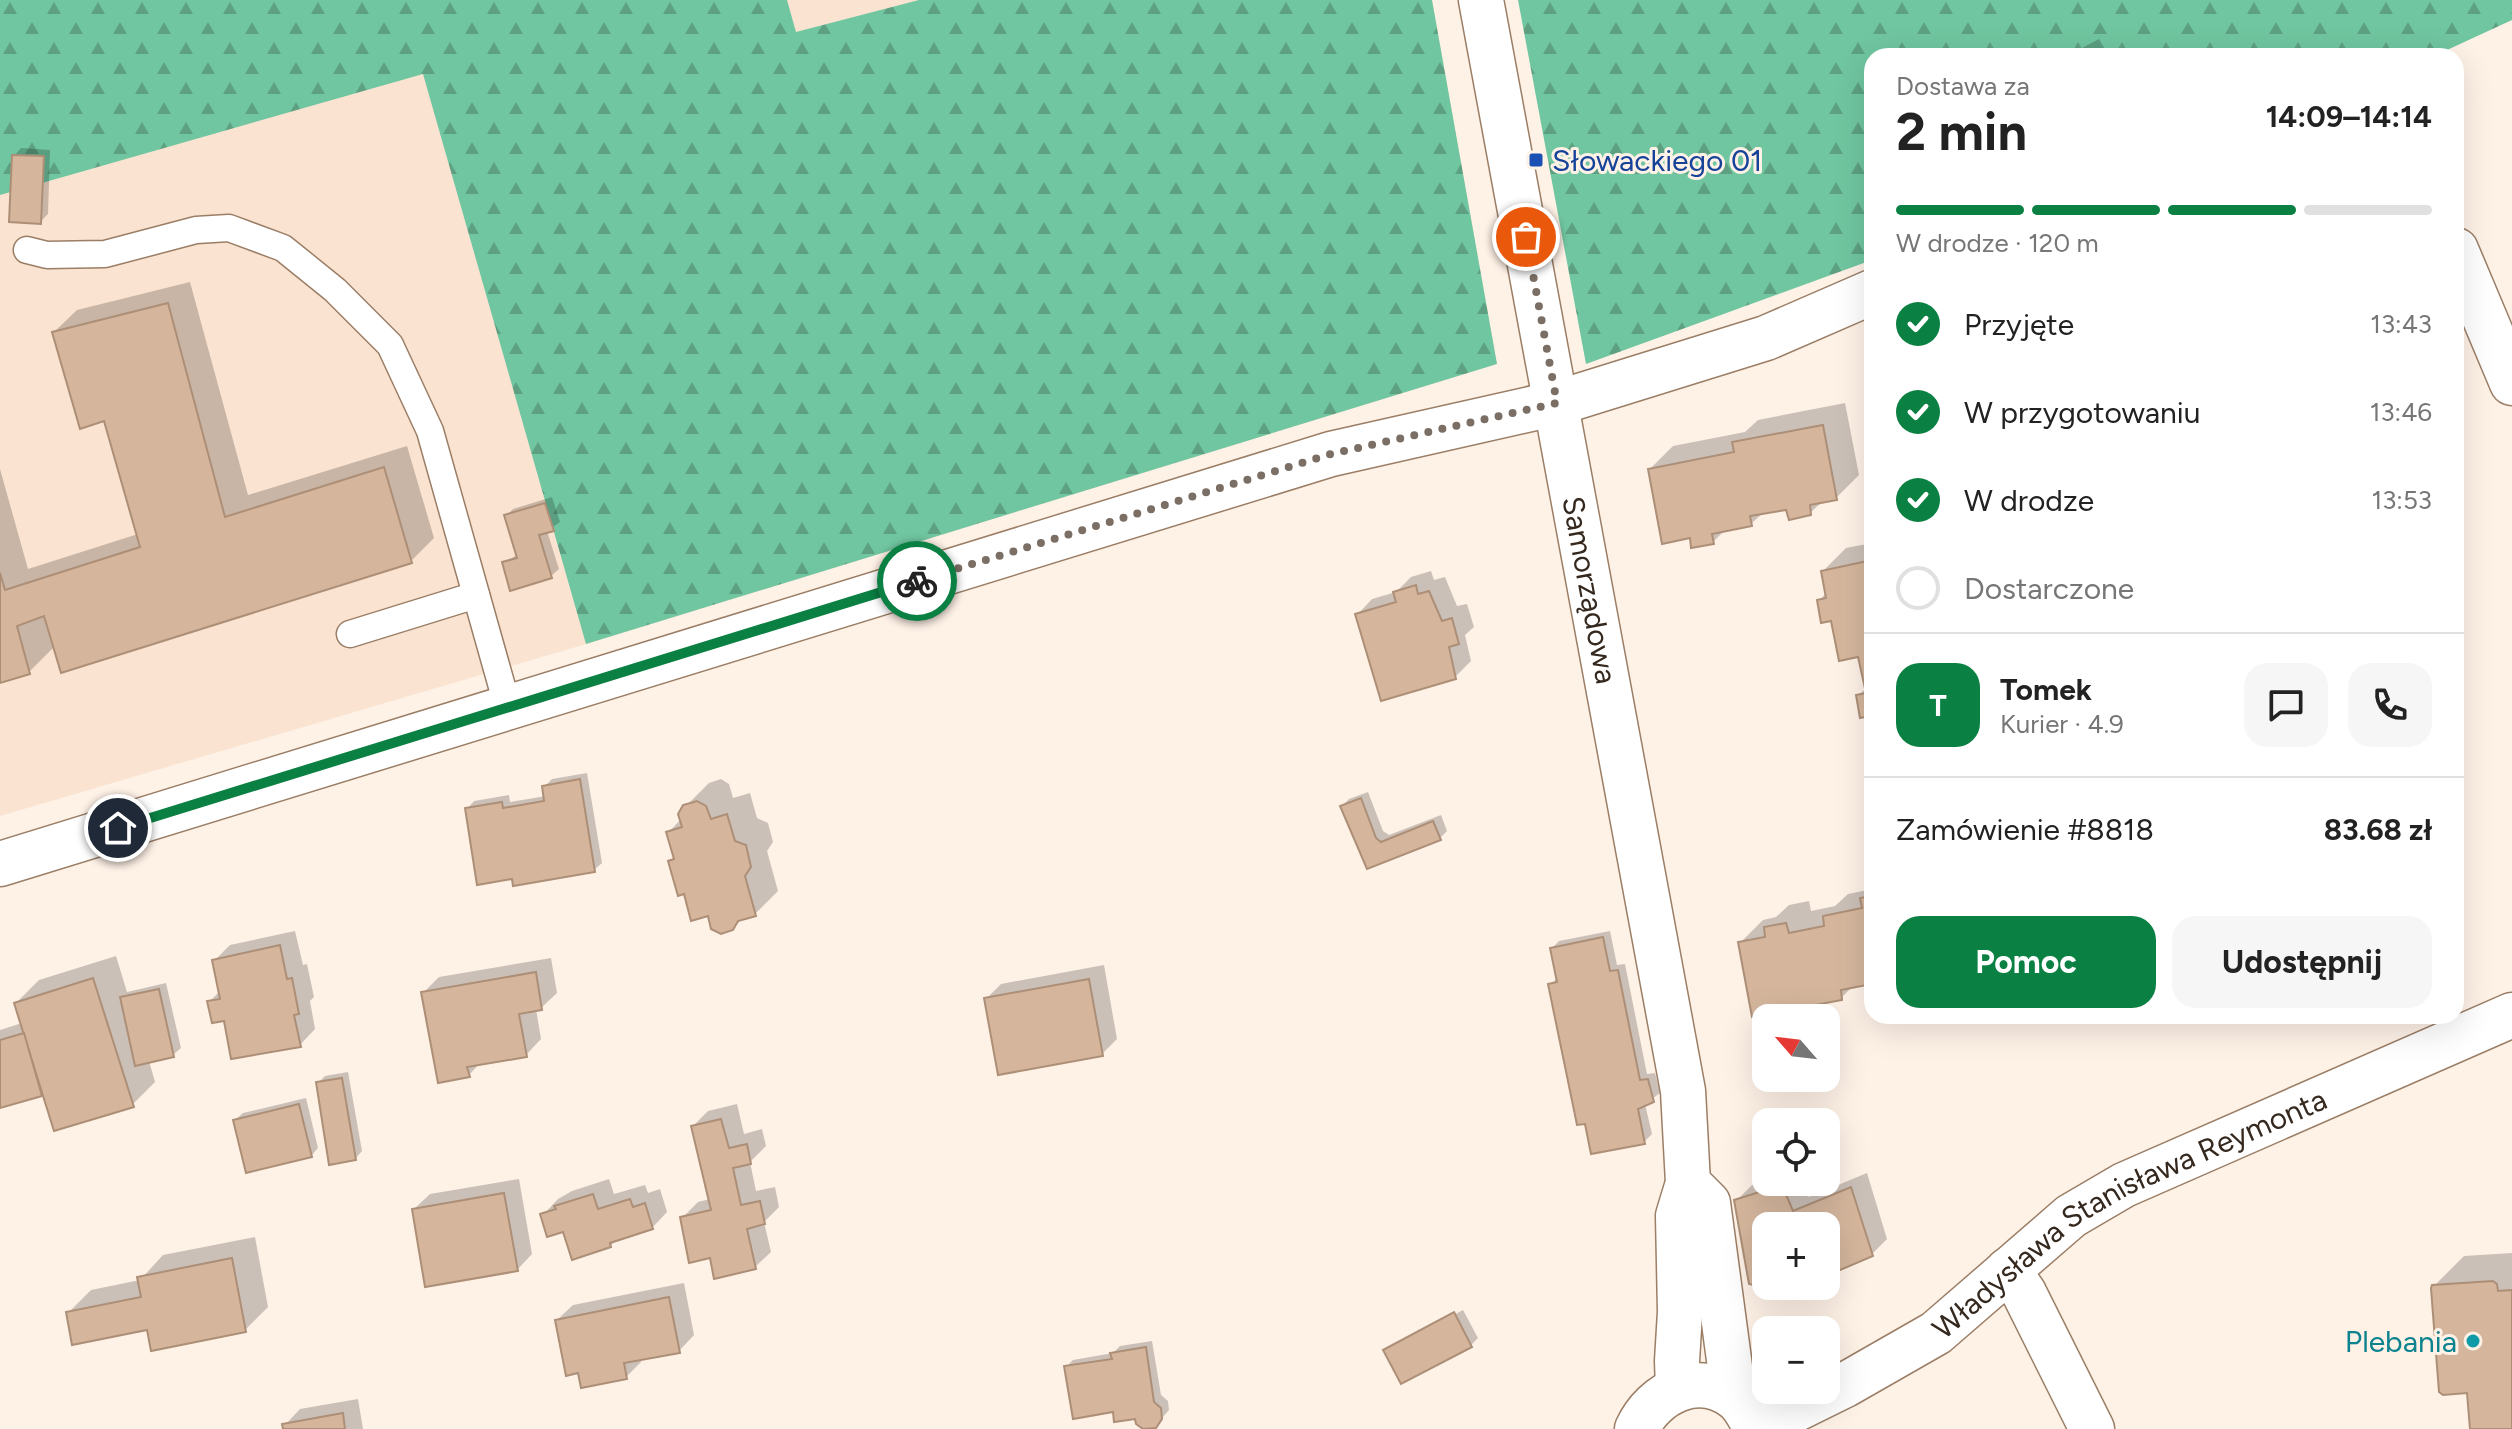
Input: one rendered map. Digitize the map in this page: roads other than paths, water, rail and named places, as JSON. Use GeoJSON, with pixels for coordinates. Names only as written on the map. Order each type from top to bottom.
{"type":"FeatureCollection","features":[{"type":"Feature","properties":{"kind":"street","name":"Samorządowa"},"geometry":{"type":"LineString","coordinates":[[1481,0],[1683,1091],[1688,1183],[1678,1216],[1678,1388]]}},
{"type":"Feature","properties":{"kind":"street"},"geometry":{"type":"LineString","coordinates":[[2464,269],[2512,383]]}},
{"type":"Feature","properties":{"kind":"street"},"geometry":{"type":"LineString","coordinates":[[0,864],[1331,454],[1557,403],[1766,338],[1864,295]]}},
{"type":"Feature","properties":{"kind":"street","name":"Władysława Stanisława Reymonta"},"geometry":{"type":"LineString","coordinates":[[1745,1413],[1845,1385],[1936,1333],[2071,1216],[2124,1185],[2512,1015]]}},
{"type":"Feature","properties":{"kind":"street"},"geometry":{"type":"LineString","coordinates":[[1688,1183],[1708,1203],[1745,1413]]}},
{"type":"Feature","properties":{"kind":"street"},"geometry":{"type":"LineString","coordinates":[[2008,1270],[2024,1293],[2092,1429]]}},
{"type":"Feature","properties":{"kind":"street"},"geometry":{"type":"LineString","coordinates":[[1637,1429],[1647,1410],[1661,1397],[1678,1388],[1698,1385],[1716,1388],[1745,1413]]}},
{"type":"Feature","properties":{"kind":"lane"},"geometry":{"type":"LineString","coordinates":[[27,250],[47,255],[105,254],[196,230],[229,228],[283,248],[335,290],[390,345],[430,431],[508,708]]}},
{"type":"Feature","properties":{"kind":"lane"},"geometry":{"type":"LineString","coordinates":[[350,634],[476,595]]}},
{"type":"Feature","properties":{"kind":"place","name":"Słowackiego 01"},"geometry":{"type":"Point","coordinates":[1536,160]}},
{"type":"Feature","properties":{"kind":"place","name":"Plebania"},"geometry":{"type":"Point","coordinates":[2473,1341]}}]}
